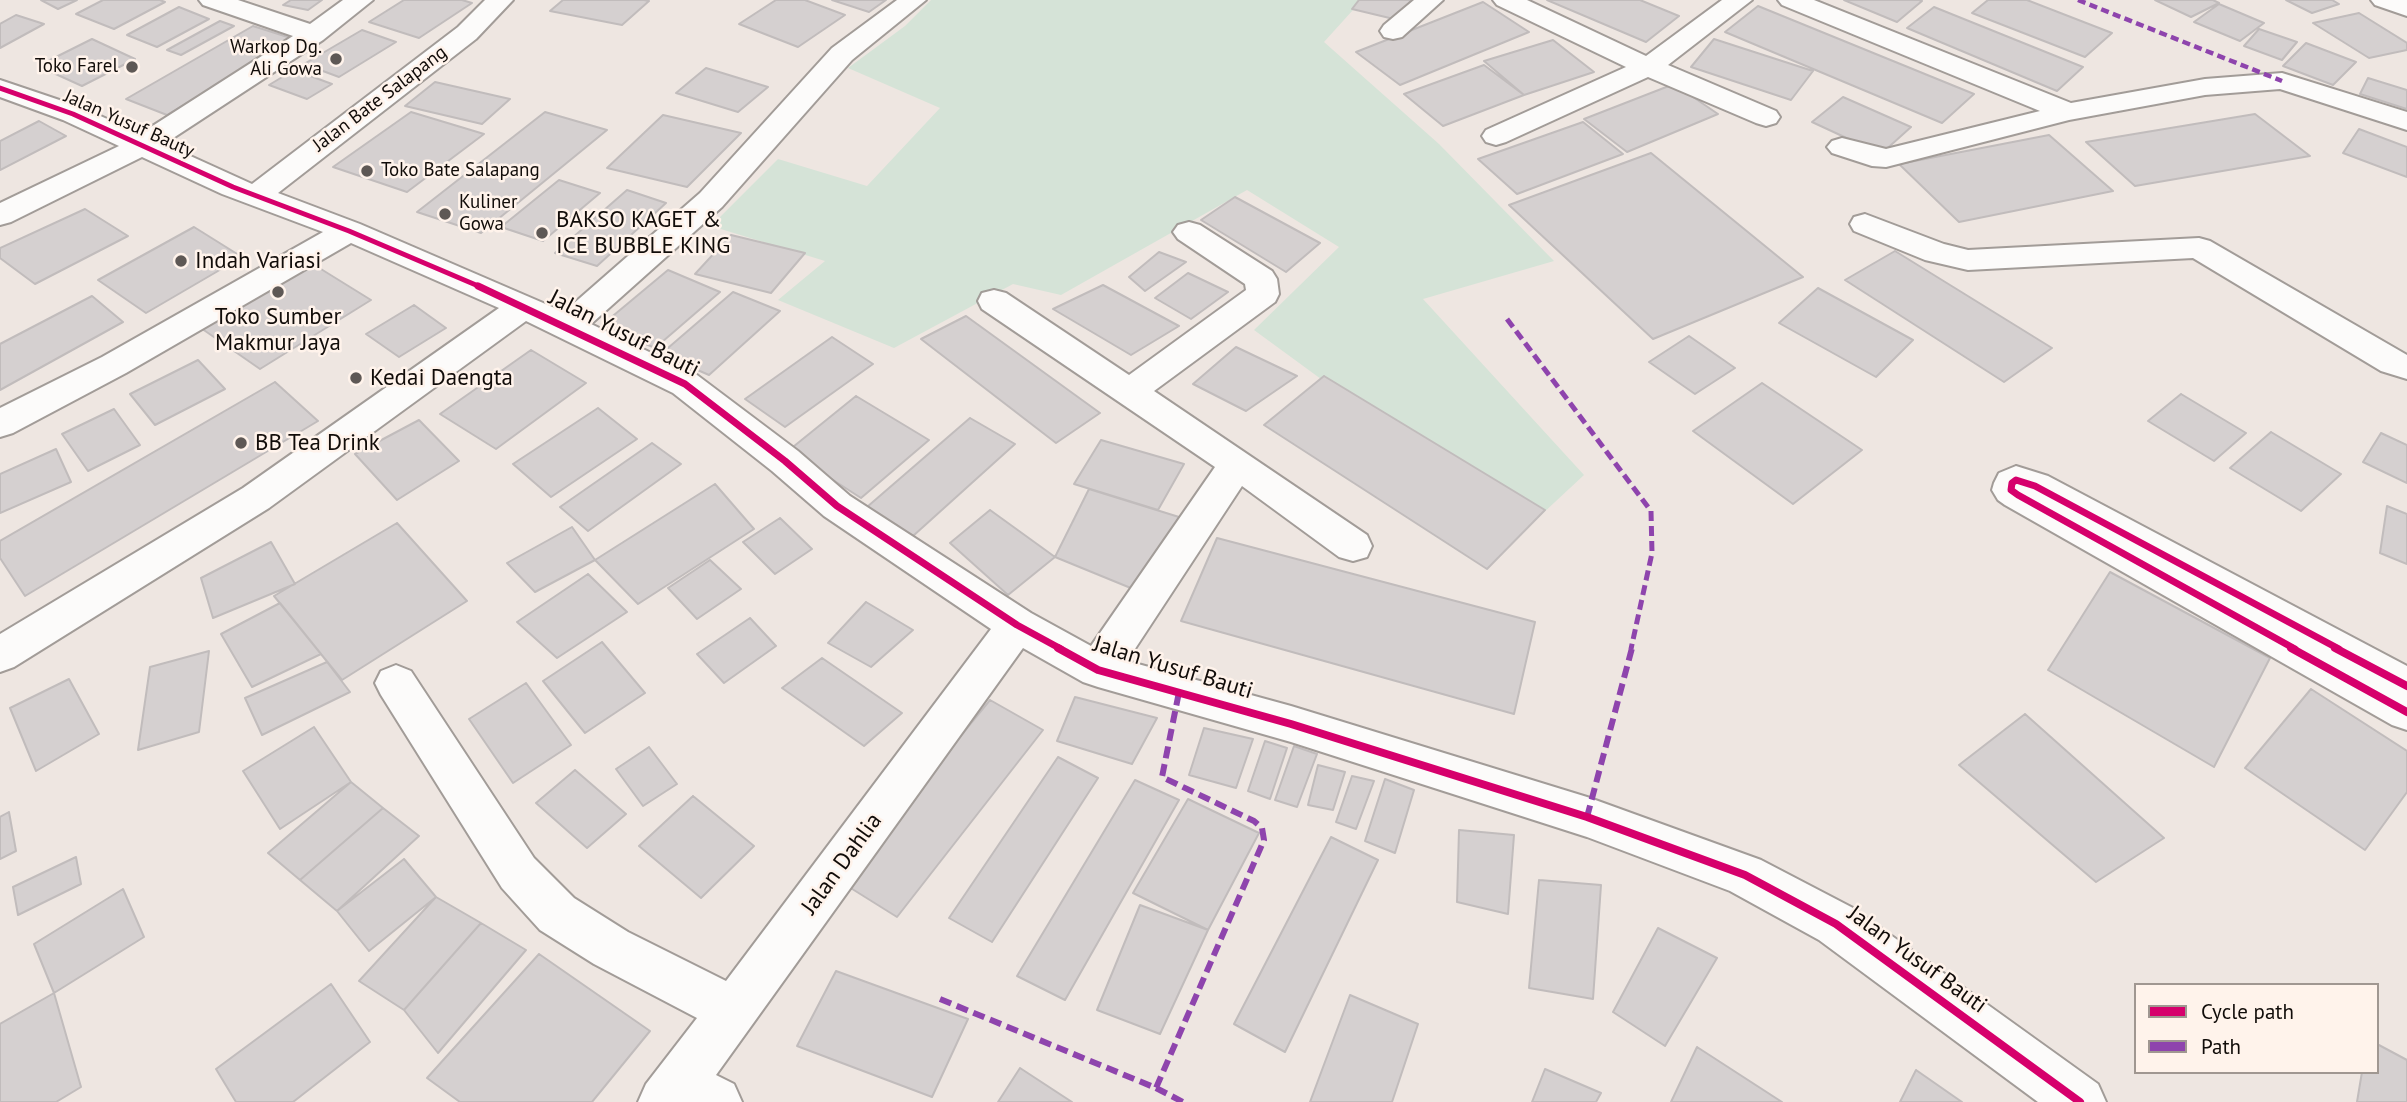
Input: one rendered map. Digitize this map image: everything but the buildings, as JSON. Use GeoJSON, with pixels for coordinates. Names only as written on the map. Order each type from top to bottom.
{"type":"FeatureCollection","features":[{"type":"Feature","properties":{"kind":"street"},"geometry":{"type":"LineString","coordinates":[[212,0],[314,34]]}},
{"type":"Feature","properties":{"kind":"street"},"geometry":{"type":"LineString","coordinates":[[0,215],[143,145],[314,34],[360,0]]}},
{"type":"Feature","properties":{"kind":"street","name":"Jalan Bate Salapang"},"geometry":{"type":"LineString","coordinates":[[232,186],[467,33],[500,0]]}},
{"type":"Feature","properties":{"kind":"street"},"geometry":{"type":"LineString","coordinates":[[568,326],[711,200],[842,54],[913,0]]}},
{"type":"Feature","properties":{"kind":"street"},"geometry":{"type":"LineString","coordinates":[[1393,31],[1430,0]]}},
{"type":"Feature","properties":{"kind":"street"},"geometry":{"type":"LineString","coordinates":[[1506,0],[1648,67],[1766,117]]}},
{"type":"Feature","properties":{"kind":"street"},"geometry":{"type":"LineString","coordinates":[[1496,136],[1648,67],[1739,0]]}},
{"type":"Feature","properties":{"kind":"street"},"geometry":{"type":"LineString","coordinates":[[1791,0],[2068,112]]}},
{"type":"Feature","properties":{"kind":"street"},"geometry":{"type":"LineString","coordinates":[[2384,0],[2407,8]]}},
{"type":"Feature","properties":{"kind":"street"},"geometry":{"type":"LineString","coordinates":[[1842,147],[1872,157],[1886,158],[2068,112],[2205,87],[2282,80],[2407,121]]}},
{"type":"Feature","properties":{"kind":"street","name":"Jalan Yusuf Bauty"},"geometry":{"type":"LineString","coordinates":[[0,88],[74,114],[232,186]]}},
{"type":"Feature","properties":{"kind":"street","name":"Jalan Yusuf Bauti"},"geometry":{"type":"LineString","coordinates":[[232,186],[349,231],[524,306],[685,384],[785,461],[837,506],[1017,625],[1098,670],[1291,724],[1587,817],[1745,875],[1836,924],[2080,1102]]}},
{"type":"Feature","properties":{"kind":"street"},"geometry":{"type":"LineString","coordinates":[[1865,224],[1936,253],[1968,260],[2200,248],[2393,363],[2407,367]]}},
{"type":"Feature","properties":{"kind":"street"},"geometry":{"type":"LineString","coordinates":[[0,424],[114,365],[349,231]]}},
{"type":"Feature","properties":{"kind":"street"},"geometry":{"type":"LineString","coordinates":[[1130,391],[1263,294],[1261,279],[1189,232]]}},
{"type":"Feature","properties":{"kind":"street"},"geometry":{"type":"LineString","coordinates":[[994,301],[1237,464],[1353,546]]}},
{"type":"Feature","properties":{"kind":"street"},"geometry":{"type":"LineString","coordinates":[[0,655],[256,498],[524,306]]}},
{"type":"Feature","properties":{"kind":"street"},"geometry":{"type":"LineString","coordinates":[[1098,670],[1237,464]]}},
{"type":"Feature","properties":{"kind":"street"},"geometry":{"type":"LineString","coordinates":[[2407,686],[2035,486],[2016,480],[2010,486],[2018,495],[2407,712]]}},
{"type":"Feature","properties":{"kind":"street","name":"Jalan Dahlia"},"geometry":{"type":"LineString","coordinates":[[686,1096],[734,1011],[1017,625]]}},
{"type":"Feature","properties":{"kind":"street"},"geometry":{"type":"LineString","coordinates":[[396,683],[518,873],[557,914],[611,948],[734,1011]]}},
{"type":"Feature","properties":{"kind":"green space"},"geometry":{"type":"Polygon","coordinates":[[[931,0],[1362,0],[1324,42],[1439,144],[1554,261],[1423,299],[1584,475],[1526,529],[1254,330],[1339,247],[1247,190],[1061,295],[1013,284],[894,348],[778,300],[825,261],[711,226],[778,159],[867,186],[940,108],[848,68],[905,26],[931,0]]]}},
{"type":"Feature","properties":{"kind":"marked path"},"geometry":{"type":"LineString","coordinates":[[2078,0],[2282,81]]}},
{"type":"Feature","properties":{"kind":"marked path"},"geometry":{"type":"LineString","coordinates":[[1507,319],[1651,511],[1652,553],[1640,617],[1587,817]]}},
{"type":"Feature","properties":{"kind":"marked path"},"geometry":{"type":"LineString","coordinates":[[940,999],[1156,1088],[1264,840],[1262,828],[1254,821],[1162,777],[1179,692]]}},
{"type":"Feature","properties":{"kind":"marked path"},"geometry":{"type":"LineString","coordinates":[[1156,1088],[1183,1102]]}},
{"type":"Feature","properties":{"kind":"cycle path"},"geometry":{"type":"LineString","coordinates":[[0,88],[73,114],[233,187],[349,231],[524,306],[685,384],[785,461],[837,506],[1017,625],[1098,670],[1291,724],[1587,817],[1745,875],[1836,924],[2080,1102]]}},
{"type":"Feature","properties":{"kind":"cycle path"},"geometry":{"type":"LineString","coordinates":[[2407,686],[2035,486],[2016,480],[2012,483],[2011,490],[2018,495],[2407,712]]}},
{"type":"Feature","properties":{"kind":"place","name":"Warkop Dg. Ali Gowa"},"geometry":{"type":"Point","coordinates":[336,59]}},
{"type":"Feature","properties":{"kind":"place","name":"Toko Farel"},"geometry":{"type":"Point","coordinates":[132,67]}},
{"type":"Feature","properties":{"kind":"place","name":"Toko Bate Salapang"},"geometry":{"type":"Point","coordinates":[367,171]}},
{"type":"Feature","properties":{"kind":"place","name":"Kuliner Gowa"},"geometry":{"type":"Point","coordinates":[445,214]}},
{"type":"Feature","properties":{"kind":"place","name":"BAKSO KAGET & ICE BUBBLE KING"},"geometry":{"type":"Point","coordinates":[542,233]}},
{"type":"Feature","properties":{"kind":"place","name":"Indah Variasi"},"geometry":{"type":"Point","coordinates":[181,261]}},
{"type":"Feature","properties":{"kind":"place","name":"Toko Sumber Makmur Jaya"},"geometry":{"type":"Point","coordinates":[278,292]}},
{"type":"Feature","properties":{"kind":"place","name":"Kedai Daengta"},"geometry":{"type":"Point","coordinates":[356,378]}},
{"type":"Feature","properties":{"kind":"place","name":"BB Tea Drink"},"geometry":{"type":"Point","coordinates":[241,443]}}]}
